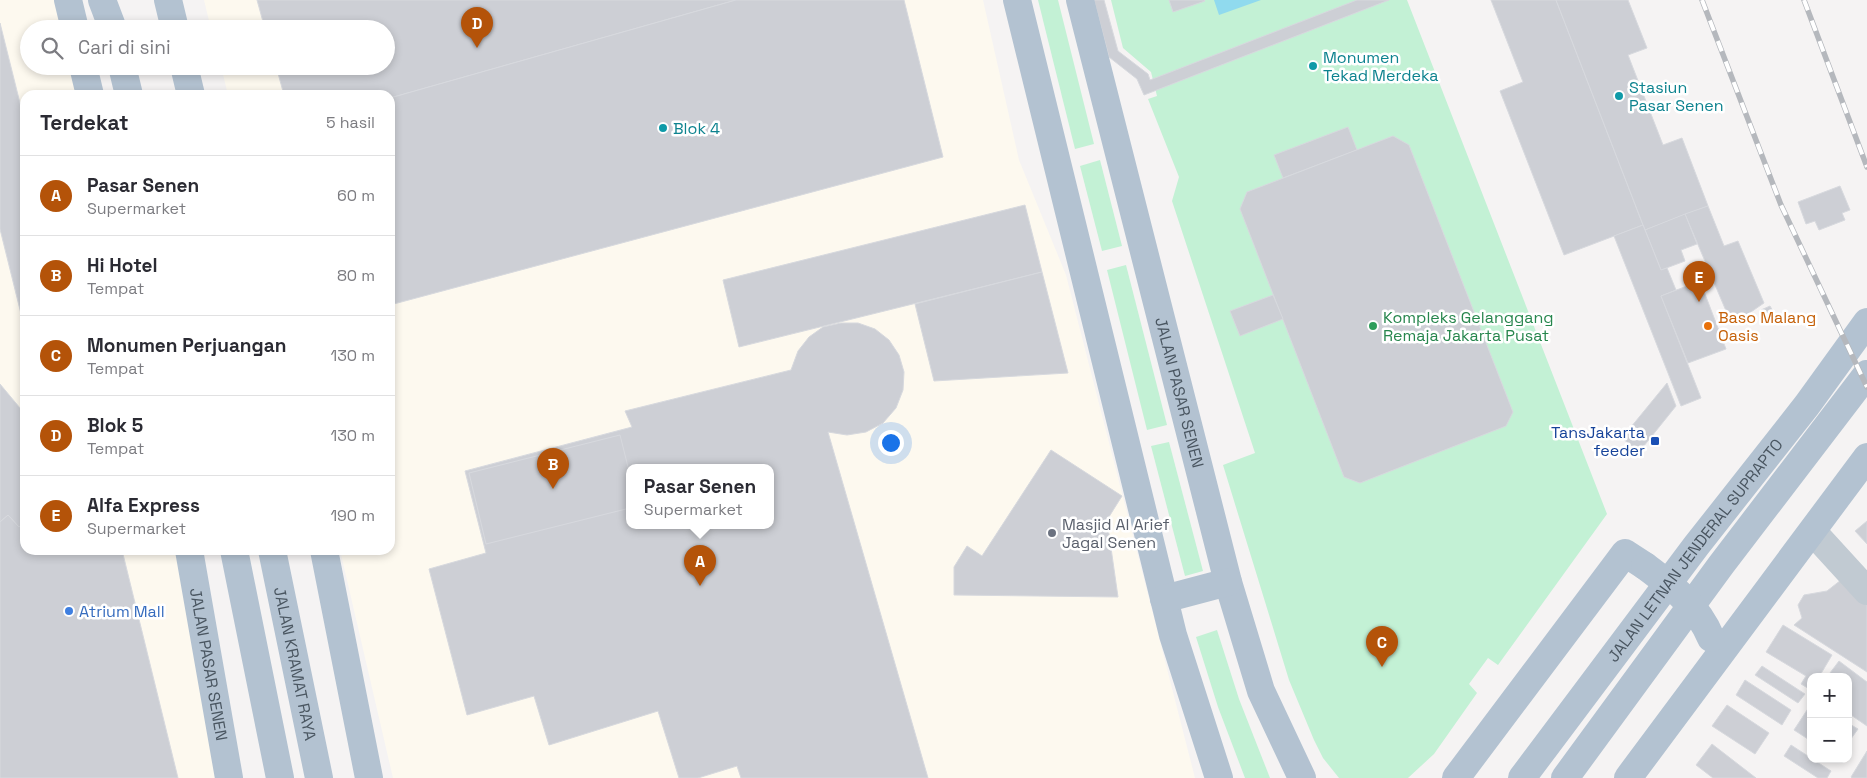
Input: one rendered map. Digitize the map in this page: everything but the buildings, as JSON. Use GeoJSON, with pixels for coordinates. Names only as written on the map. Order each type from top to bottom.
{"type":"FeatureCollection","features":[{"type":"Feature","properties":{"kind":"main road"},"geometry":{"type":"LineString","coordinates":[[68,0],[72,20]]}},
{"type":"Feature","properties":{"kind":"main road"},"geometry":{"type":"LineString","coordinates":[[102,0],[110,20]]}},
{"type":"Feature","properties":{"kind":"main road"},"geometry":{"type":"LineString","coordinates":[[168,0],[172,20]]}},
{"type":"Feature","properties":{"kind":"main road"},"geometry":{"type":"LineString","coordinates":[[1017,0],[1164,599],[1184,672],[1219,778]]}},
{"type":"Feature","properties":{"kind":"main road","name":"JALAN PASAR SENEN"},"geometry":{"type":"LineString","coordinates":[[1080,0],[1228,582],[1261,691],[1302,778]]}},
{"type":"Feature","properties":{"kind":"main road"},"geometry":{"type":"LineString","coordinates":[[85,75],[89,90]]}},
{"type":"Feature","properties":{"kind":"main road"},"geometry":{"type":"LineString","coordinates":[[124,75],[128,90]]}},
{"type":"Feature","properties":{"kind":"main road"},"geometry":{"type":"LineString","coordinates":[[186,75],[190,90]]}},
{"type":"Feature","properties":{"kind":"main road","name":"JALAN LETNAN JENDERAL SUPRAPTO"},"geometry":{"type":"LineString","coordinates":[[1522,778],[1696,546],[1807,405],[1867,322]]}},
{"type":"Feature","properties":{"kind":"main road","name":"JALAN LETNAN JENDERAL SUPRAPTO"},"geometry":{"type":"LineString","coordinates":[[1565,778],[1720,565],[1867,374]]}},
{"type":"Feature","properties":{"kind":"main road"},"geometry":{"type":"LineString","coordinates":[[1628,778],[1714,647],[1813,532],[1867,457]]}},
{"type":"Feature","properties":{"kind":"main road","name":"JALAN PASAR SENEN"},"geometry":{"type":"LineString","coordinates":[[190,555],[229,778]]}},
{"type":"Feature","properties":{"kind":"main road"},"geometry":{"type":"LineString","coordinates":[[235,555],[280,778]]}},
{"type":"Feature","properties":{"kind":"main road","name":"JALAN KRAMAT RAYA"},"geometry":{"type":"LineString","coordinates":[[273,555],[319,778]]}},
{"type":"Feature","properties":{"kind":"main road"},"geometry":{"type":"LineString","coordinates":[[325,555],[369,778]]}},
{"type":"Feature","properties":{"kind":"main road"},"geometry":{"type":"LineString","coordinates":[[1456,778],[1635,559],[1688,601],[1705,622],[1714,647]]}},
{"type":"Feature","properties":{"kind":"main road"},"geometry":{"type":"LineString","coordinates":[[1164,599],[1228,582]]}},
{"type":"Feature","properties":{"kind":"street"},"geometry":{"type":"LineString","coordinates":[[1813,532],[1867,591]]}},
{"type":"Feature","properties":{"kind":"shaded area"},"geometry":{"type":"Polygon","coordinates":[[[0,0],[68,0],[73,20],[20,20],[20,75],[86,75],[89,90],[20,90],[20,555],[188,555],[232,778],[0,778],[0,0]]]}},
{"type":"Feature","properties":{"kind":"shaded area"},"geometry":{"type":"Polygon","coordinates":[[[204,0],[983,0],[1019,160],[1066,275],[1195,778],[393,778],[341,555],[395,555],[395,90],[227,90],[223,75],[395,75],[395,20],[209,20],[204,0]]]}},
{"type":"Feature","properties":{"kind":"green space"},"geometry":{"type":"Polygon","coordinates":[[[1038,0],[1058,0],[1094,144],[1075,149],[1038,0]]]}},
{"type":"Feature","properties":{"kind":"green space","name":"Kompleks Gelanggang Remaja Jakarta Pusat"},"geometry":{"type":"Polygon","coordinates":[[[1111,0],[1407,0],[1607,514],[1498,665],[1488,658],[1469,684],[1477,693],[1434,754],[1408,778],[1339,778],[1323,758],[1289,680],[1223,465],[1255,453],[1172,201],[1179,177],[1148,99],[1157,96],[1151,72],[1123,48],[1111,0]]]}},
{"type":"Feature","properties":{"kind":"green space"},"geometry":{"type":"Polygon","coordinates":[[[1100,160],[1122,246],[1102,251],[1080,166],[1100,160]]]}},
{"type":"Feature","properties":{"kind":"green space"},"geometry":{"type":"Polygon","coordinates":[[[1126,265],[1167,425],[1147,430],[1107,270],[1126,265]]]}},
{"type":"Feature","properties":{"kind":"green space"},"geometry":{"type":"Polygon","coordinates":[[[1169,442],[1203,571],[1185,576],[1151,446],[1169,442]]]}},
{"type":"Feature","properties":{"kind":"green space"},"geometry":{"type":"Polygon","coordinates":[[[1217,630],[1239,699],[1270,778],[1245,778],[1218,707],[1196,637],[1217,630]]]}},
{"type":"Feature","properties":{"kind":"water"},"geometry":{"type":"Polygon","coordinates":[[[1214,0],[1261,0],[1219,15],[1214,0]]]}},
{"type":"Feature","properties":{"kind":"railway"},"geometry":{"type":"LineString","coordinates":[[1702,0],[1781,205],[1867,387]]}},
{"type":"Feature","properties":{"kind":"railway"},"geometry":{"type":"LineString","coordinates":[[1804,0],[1867,167]]}},
{"type":"Feature","properties":{"kind":"place","name":"Blok 5"},"geometry":{"type":"Point","coordinates":[477,48]}},
{"type":"Feature","properties":{"kind":"place","name":"Monumen Tekad Merdeka"},"geometry":{"type":"Point","coordinates":[1313,66]}},
{"type":"Feature","properties":{"kind":"place","name":"Stasiun Pasar Senen"},"geometry":{"type":"Point","coordinates":[1619,96]}},
{"type":"Feature","properties":{"kind":"place","name":"Blok 4"},"geometry":{"type":"Point","coordinates":[663,128]}},
{"type":"Feature","properties":{"kind":"place","name":"Alfa Express"},"geometry":{"type":"Point","coordinates":[1699,302]}},
{"type":"Feature","properties":{"kind":"place","name":"Kompleks Gelanggang Remaja Jakarta Pusat"},"geometry":{"type":"Point","coordinates":[1373,326]}},
{"type":"Feature","properties":{"kind":"place","name":"Baso Malang Oasis"},"geometry":{"type":"Point","coordinates":[1708,326]}},
{"type":"Feature","properties":{"kind":"place","name":"TansJakarta feeder"},"geometry":{"type":"Point","coordinates":[1655,441]}},
{"type":"Feature","properties":{"kind":"place","name":"Hi Hotel"},"geometry":{"type":"Point","coordinates":[553,489]}},
{"type":"Feature","properties":{"kind":"place","name":"Masjid Al Arief Jagal Senen"},"geometry":{"type":"Point","coordinates":[1052,533]}},
{"type":"Feature","properties":{"kind":"place","name":"Pasar Senen"},"geometry":{"type":"Point","coordinates":[700,586]}},
{"type":"Feature","properties":{"kind":"place","name":"Atrium Mall"},"geometry":{"type":"Point","coordinates":[69,611]}},
{"type":"Feature","properties":{"kind":"place","name":"Monumen Perjuangan"},"geometry":{"type":"Point","coordinates":[1382,667]}}]}
